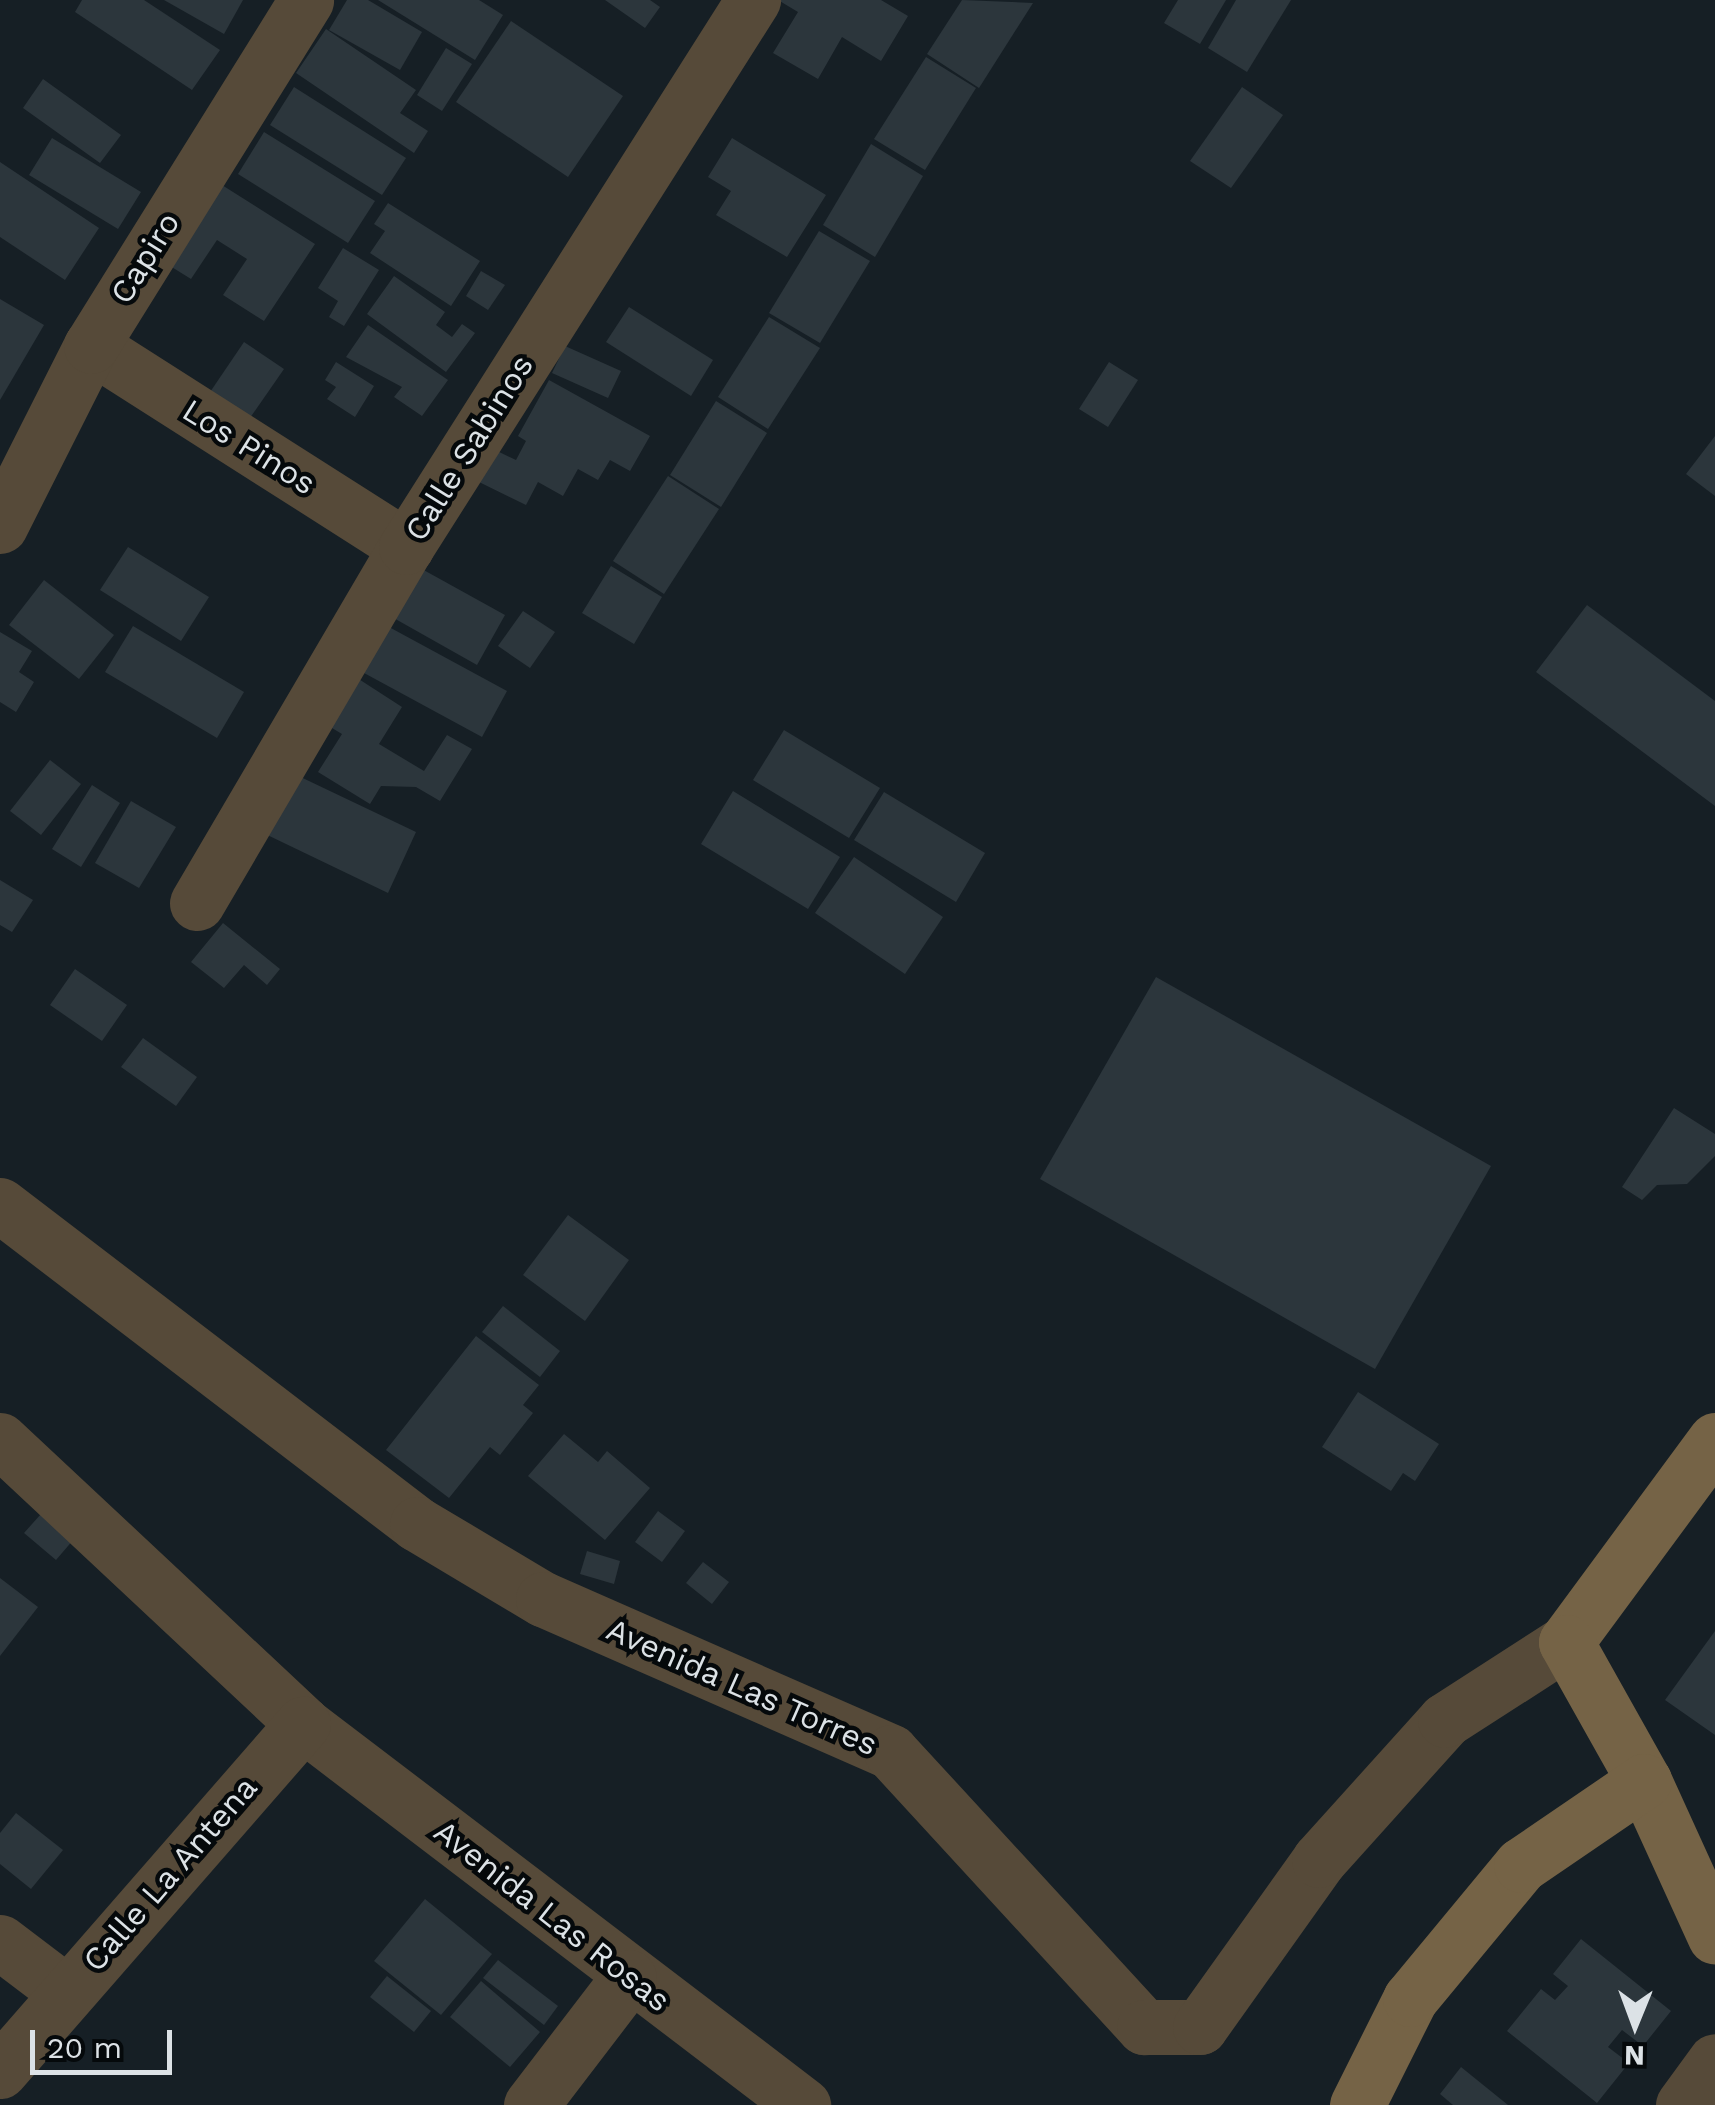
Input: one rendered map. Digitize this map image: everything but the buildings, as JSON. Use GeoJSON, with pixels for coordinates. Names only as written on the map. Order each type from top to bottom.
{"type":"FeatureCollection","features":[{"type":"Feature","properties":{"kind":"street","name":"Capiro"},"geometry":{"type":"LineString","coordinates":[[0,526],[91,346],[306,0]]}},
{"type":"Feature","properties":{"kind":"street","name":"Calle Sabinos"},"geometry":{"type":"LineString","coordinates":[[197,904],[406,547],[754,0]]}},
{"type":"Feature","properties":{"kind":"street","name":"Los Pinos"},"geometry":{"type":"LineString","coordinates":[[91,346],[406,547]]}},
{"type":"Feature","properties":{"kind":"street","name":"Avenida Las Torres"},"geometry":{"type":"LineString","coordinates":[[0,1205],[417,1524],[544,1599],[891,1752],[1144,2028],[1200,2027],[1319,1860],[1445,1720],[1566,1642]]}},
{"type":"Feature","properties":{"kind":"street","name":"Avenida Las Rosas"},"geometry":{"type":"LineString","coordinates":[[0,1440],[303,1724],[629,1977],[803,2105]]}},
{"type":"Feature","properties":{"kind":"street"},"geometry":{"type":"LineString","coordinates":[[1715,1440],[1566,1642],[1644,1781],[1715,1937]]}},
{"type":"Feature","properties":{"kind":"street","name":"Calle La Antena"},"geometry":{"type":"LineString","coordinates":[[0,2071],[303,1724]]}},
{"type":"Feature","properties":{"kind":"street"},"geometry":{"type":"LineString","coordinates":[[1357,2105],[1410,1999],[1521,1865],[1644,1781]]}},
{"type":"Feature","properties":{"kind":"street"},"geometry":{"type":"LineString","coordinates":[[0,1942],[66,1992]]}},
{"type":"Feature","properties":{"kind":"street"},"geometry":{"type":"LineString","coordinates":[[531,2105],[629,1977]]}},
{"type":"Feature","properties":{"kind":"street"},"geometry":{"type":"LineString","coordinates":[[1682,2105],[1715,2061]]}}]}
